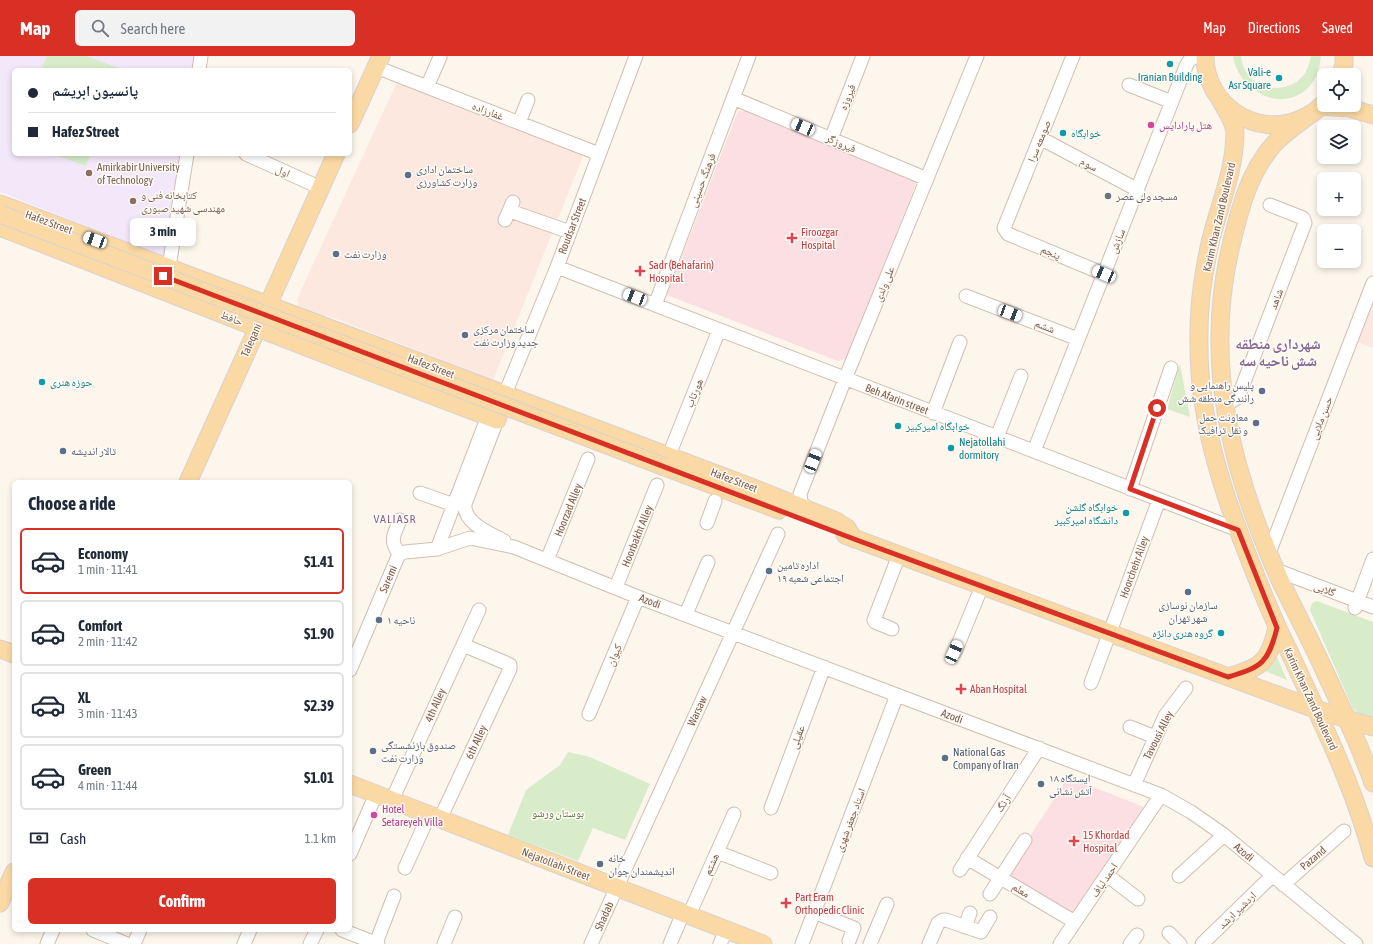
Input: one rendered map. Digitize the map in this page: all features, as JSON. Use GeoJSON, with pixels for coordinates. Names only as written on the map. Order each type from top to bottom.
{"type":"FeatureCollection","features":[{"type":"Feature","properties":{"kind":"main road","name":"Karim Khan Zand Boulevard"},"geometry":{"type":"LineString","coordinates":[[1205,56],[1206,71],[1212,86],[1233,124],[1235,132],[1230,174],[1208,253],[1200,319],[1198,347],[1207,429],[1224,492],[1238,530],[1277,628],[1348,782],[1361,816],[1373,858]]}},
{"type":"Feature","properties":{"kind":"main road"},"geometry":{"type":"LineString","coordinates":[[1343,68],[1344,56]]}},
{"type":"Feature","properties":{"kind":"main road"},"geometry":{"type":"LineString","coordinates":[[352,120],[378,62]]}},
{"type":"Feature","properties":{"kind":"main road"},"geometry":{"type":"LineString","coordinates":[[1220,99],[1244,119],[1262,124],[1283,124],[1293,122],[1317,109]]}},
{"type":"Feature","properties":{"kind":"main road","name":"Karim Khan Zand Boulevard"},"geometry":{"type":"LineString","coordinates":[[1317,110],[1274,143],[1252,179],[1245,194],[1227,265],[1220,311],[1220,358],[1227,427],[1240,475],[1278,576],[1347,718],[1373,783]]}},
{"type":"Feature","properties":{"kind":"main road"},"geometry":{"type":"LineString","coordinates":[[1361,112],[1373,115]]}},
{"type":"Feature","properties":{"kind":"main road","name":"Taleqani"},"geometry":{"type":"LineString","coordinates":[[189,480],[267,304],[335,156]]}},
{"type":"Feature","properties":{"kind":"main road"},"geometry":{"type":"LineString","coordinates":[[0,226],[2,208]]}},
{"type":"Feature","properties":{"kind":"main road","name":"Hafez Street"},"geometry":{"type":"LineString","coordinates":[[2,208],[169,267],[505,394],[854,539],[1315,709],[1373,726]]}},
{"type":"Feature","properties":{"kind":"main road","name":"Hafez Street"},"geometry":{"type":"LineString","coordinates":[[2,208],[667,461],[809,510],[843,524],[854,539]]}},
{"type":"Feature","properties":{"kind":"main road","name":"حافظ"},"geometry":{"type":"LineString","coordinates":[[0,226],[257,328],[492,418]]}},
{"type":"Feature","properties":{"kind":"main road"},"geometry":{"type":"LineString","coordinates":[[166,292],[169,267]]}},
{"type":"Feature","properties":{"kind":"main road"},"geometry":{"type":"LineString","coordinates":[[338,359],[330,353],[328,349],[328,340],[335,334],[339,333],[348,335]]}},
{"type":"Feature","properties":{"kind":"main road"},"geometry":{"type":"LineString","coordinates":[[378,375],[382,376],[391,373],[396,366],[395,357],[388,350]]}},
{"type":"Feature","properties":{"kind":"main road"},"geometry":{"type":"LineString","coordinates":[[492,418],[505,394]]}},
{"type":"Feature","properties":{"kind":"main road"},"geometry":{"type":"LineString","coordinates":[[1228,677],[1250,671],[1261,663],[1270,651],[1277,628]]}},
{"type":"Feature","properties":{"kind":"main road"},"geometry":{"type":"LineString","coordinates":[[0,649],[12,653]]}},
{"type":"Feature","properties":{"kind":"main road","name":"Nejatollahi Street"},"geometry":{"type":"LineString","coordinates":[[352,785],[686,914],[723,937],[763,944]]}},
{"type":"Feature","properties":{"kind":"main road"},"geometry":{"type":"LineString","coordinates":[[5,896],[12,877]]}},
{"type":"Feature","properties":{"kind":"street"},"geometry":{"type":"LineString","coordinates":[[199,68],[201,56]]}},
{"type":"Feature","properties":{"kind":"street","name":"Roudsar Street"},"geometry":{"type":"LineString","coordinates":[[505,394],[557,267],[636,56]]}},
{"type":"Feature","properties":{"kind":"street","name":"فرهنگ حسینی"},"geometry":{"type":"LineString","coordinates":[[655,305],[749,56]]}},
{"type":"Feature","properties":{"kind":"street","name":"فیروزه"},"geometry":{"type":"LineString","coordinates":[[831,139],[863,56]]}},
{"type":"Feature","properties":{"kind":"street","name":"علی ولدی"},"geometry":{"type":"LineString","coordinates":[[809,510],[801,502],[800,494],[977,56]]}},
{"type":"Feature","properties":{"kind":"street","name":"صومعه سرا"},"geometry":{"type":"LineString","coordinates":[[1004,225],[1073,56]]}},
{"type":"Feature","properties":{"kind":"street","name":"سازش"},"geometry":{"type":"LineString","coordinates":[[1034,451],[1186,66],[1195,56]]}},
{"type":"Feature","properties":{"kind":"street"},"geometry":{"type":"LineString","coordinates":[[427,87],[440,57]]}},
{"type":"Feature","properties":{"kind":"street","name":"غفارزاده"},"geometry":{"type":"LineString","coordinates":[[378,62],[427,87],[599,154]]}},
{"type":"Feature","properties":{"kind":"street"},"geometry":{"type":"LineString","coordinates":[[1129,86],[1172,102]]}},
{"type":"Feature","properties":{"kind":"street","name":"فیروزگر"},"geometry":{"type":"LineString","coordinates":[[733,98],[927,179]]}},
{"type":"Feature","properties":{"kind":"street"},"geometry":{"type":"LineString","coordinates":[[519,122],[528,100]]}},
{"type":"Feature","properties":{"kind":"street","name":"سوم"},"geometry":{"type":"LineString","coordinates":[[1040,138],[1138,190]]}},
{"type":"Feature","properties":{"kind":"street"},"geometry":{"type":"LineString","coordinates":[[169,267],[187,156]]}},
{"type":"Feature","properties":{"kind":"street","name":"اول"},"geometry":{"type":"LineString","coordinates":[[250,156],[321,188]]}},
{"type":"Feature","properties":{"kind":"street","name":"شاهد"},"geometry":{"type":"LineString","coordinates":[[1224,406],[1237,398],[1239,395],[1305,223],[1303,218],[1270,205]]}},
{"type":"Feature","properties":{"kind":"street"},"geometry":{"type":"LineString","coordinates":[[509,211],[570,232]]}},
{"type":"Feature","properties":{"kind":"street","name":"پنجم"},"geometry":{"type":"LineString","coordinates":[[1004,225],[1004,230],[1008,234],[1104,274]]}},
{"type":"Feature","properties":{"kind":"street","name":"Beh Afarin street"},"geometry":{"type":"LineString","coordinates":[[557,267],[1238,530]]}},
{"type":"Feature","properties":{"kind":"street","name":"حسن ملایی"},"geometry":{"type":"LineString","coordinates":[[1269,553],[1373,283]]}},
{"type":"Feature","properties":{"kind":"street","name":"ششم"},"geometry":{"type":"LineString","coordinates":[[966,296],[1078,339]]}},
{"type":"Feature","properties":{"kind":"street","name":"هورتاب"},"geometry":{"type":"LineString","coordinates":[[667,461],[719,330]]}},
{"type":"Feature","properties":{"kind":"street"},"geometry":{"type":"LineString","coordinates":[[933,412],[960,342]]}},
{"type":"Feature","properties":{"kind":"street"},"geometry":{"type":"LineString","coordinates":[[1130,489],[1171,368]]}},
{"type":"Feature","properties":{"kind":"street"},"geometry":{"type":"LineString","coordinates":[[996,437],[1021,376]]}},
{"type":"Feature","properties":{"kind":"street"},"geometry":{"type":"LineString","coordinates":[[437,549],[454,505],[492,418]]}},
{"type":"Feature","properties":{"kind":"street"},"geometry":{"type":"LineString","coordinates":[[492,418],[464,510],[466,515],[476,524],[514,547]]}},
{"type":"Feature","properties":{"kind":"street","name":"Hoorzad Alley"},"geometry":{"type":"LineString","coordinates":[[547,560],[588,459]]}},
{"type":"Feature","properties":{"kind":"street","name":"Hoorbakht Alley"},"geometry":{"type":"LineString","coordinates":[[616,588],[657,485]]}},
{"type":"Feature","properties":{"kind":"street"},"geometry":{"type":"LineString","coordinates":[[420,493],[454,505]]}},
{"type":"Feature","properties":{"kind":"street","name":"Hoorchehr Alley"},"geometry":{"type":"LineString","coordinates":[[1091,683],[1159,500]]}},
{"type":"Feature","properties":{"kind":"street"},"geometry":{"type":"LineString","coordinates":[[707,523],[715,501]]}},
{"type":"Feature","properties":{"kind":"street"},"geometry":{"type":"LineString","coordinates":[[399,554],[392,540],[400,520]]}},
{"type":"Feature","properties":{"kind":"street","name":"Warsaw"},"geometry":{"type":"LineString","coordinates":[[616,887],[778,534]]}},
{"type":"Feature","properties":{"kind":"street","name":"Saremi"},"geometry":{"type":"LineString","coordinates":[[352,665],[399,554],[437,549],[470,538],[514,547]]}},
{"type":"Feature","properties":{"kind":"street","name":"Azodi"},"geometry":{"type":"LineString","coordinates":[[514,547],[616,588],[1161,795],[1192,812],[1224,835],[1350,942]]}},
{"type":"Feature","properties":{"kind":"street"},"geometry":{"type":"LineString","coordinates":[[892,629],[875,622],[874,620],[899,555]]}},
{"type":"Feature","properties":{"kind":"street"},"geometry":{"type":"LineString","coordinates":[[1356,605],[1373,559]]}},
{"type":"Feature","properties":{"kind":"street"},"geometry":{"type":"LineString","coordinates":[[686,614],[708,562]]}},
{"type":"Feature","properties":{"kind":"street","name":"گلابی"},"geometry":{"type":"LineString","coordinates":[[1278,576],[1356,605],[1373,615]]}},
{"type":"Feature","properties":{"kind":"street"},"geometry":{"type":"LineString","coordinates":[[954,652],[982,586]]}},
{"type":"Feature","properties":{"kind":"street","name":"کیوان"},"geometry":{"type":"LineString","coordinates":[[589,714],[638,596]]}},
{"type":"Feature","properties":{"kind":"street","name":"گلابی"},"geometry":{"type":"LineString","coordinates":[[1356,605],[1373,607]]}},
{"type":"Feature","properties":{"kind":"street","name":"4th Alley"},"geometry":{"type":"LineString","coordinates":[[392,800],[479,610]]}},
{"type":"Feature","properties":{"kind":"street","name":"6th Alley"},"geometry":{"type":"LineString","coordinates":[[405,868],[435,817],[510,669],[510,665],[463,645]]}},
{"type":"Feature","properties":{"kind":"street","name":"عقیلی"},"geometry":{"type":"LineString","coordinates":[[771,808],[824,667]]}},
{"type":"Feature","properties":{"kind":"street","name":"Tavousi Alley"},"geometry":{"type":"LineString","coordinates":[[1134,785],[1166,716],[1186,688]]}},
{"type":"Feature","properties":{"kind":"street","name":"استاد جعفر شهری"},"geometry":{"type":"LineString","coordinates":[[802,944],[897,695]]}},
{"type":"Feature","properties":{"kind":"street"},"geometry":{"type":"LineString","coordinates":[[1130,727],[1155,737]]}},
{"type":"Feature","properties":{"kind":"street","name":"آرنگ"},"geometry":{"type":"LineString","coordinates":[[960,870],[1039,748]]}},
{"type":"Feature","properties":{"kind":"street"},"geometry":{"type":"LineString","coordinates":[[352,849],[376,794]]}},
{"type":"Feature","properties":{"kind":"street","name":"احمد لباف"},"geometry":{"type":"LineString","coordinates":[[1060,944],[1161,795]]}},
{"type":"Feature","properties":{"kind":"street","name":"هشتم"},"geometry":{"type":"LineString","coordinates":[[670,944],[717,852],[734,814]]}},
{"type":"Feature","properties":{"kind":"street","name":"Pazand"},"geometry":{"type":"LineString","coordinates":[[1283,885],[1344,831]]}},
{"type":"Feature","properties":{"kind":"street"},"geometry":{"type":"LineString","coordinates":[[1179,876],[1224,835]]}},
{"type":"Feature","properties":{"kind":"street"},"geometry":{"type":"LineString","coordinates":[[990,894],[1025,840]]}},
{"type":"Feature","properties":{"kind":"street"},"geometry":{"type":"LineString","coordinates":[[717,852],[771,873]]}},
{"type":"Feature","properties":{"kind":"street","name":"معلم"},"geometry":{"type":"LineString","coordinates":[[968,858],[1075,922]]}},
{"type":"Feature","properties":{"kind":"street"},"geometry":{"type":"LineString","coordinates":[[1108,874],[1138,898]]}},
{"type":"Feature","properties":{"kind":"street","name":"اردشیر ارشد"},"geometry":{"type":"LineString","coordinates":[[1202,944],[1272,876]]}},
{"type":"Feature","properties":{"kind":"street","name":"Shadab"},"geometry":{"type":"LineString","coordinates":[[591,944],[616,887]]}},
{"type":"Feature","properties":{"kind":"street"},"geometry":{"type":"LineString","coordinates":[[347,932],[377,944],[394,896]]}},
{"type":"Feature","properties":{"kind":"street"},"geometry":{"type":"LineString","coordinates":[[870,944],[887,904]]}},
{"type":"Feature","properties":{"kind":"street"},"geometry":{"type":"LineString","coordinates":[[814,912],[854,928],[850,941]]}},
{"type":"Feature","properties":{"kind":"street"},"geometry":{"type":"LineString","coordinates":[[965,927],[970,913]]}},
{"type":"Feature","properties":{"kind":"street"},"geometry":{"type":"LineString","coordinates":[[444,944],[455,917]]}},
{"type":"Feature","properties":{"kind":"street"},"geometry":{"type":"LineString","coordinates":[[929,944],[938,923],[943,920],[981,932],[990,917]]}},
{"type":"Feature","properties":{"kind":"street"},"geometry":{"type":"LineString","coordinates":[[47,944],[52,932]]}},
{"type":"Feature","properties":{"kind":"street"},"geometry":{"type":"LineString","coordinates":[[98,932],[127,944]]}},
{"type":"Feature","properties":{"kind":"street"},"geometry":{"type":"LineString","coordinates":[[134,944],[139,932]]}},
{"type":"Feature","properties":{"kind":"street"},"geometry":{"type":"LineString","coordinates":[[244,944],[249,932]]}},
{"type":"Feature","properties":{"kind":"street"},"geometry":{"type":"LineString","coordinates":[[310,944],[316,932]]}},
{"type":"Feature","properties":{"kind":"street"},"geometry":{"type":"LineString","coordinates":[[1169,933],[1180,944]]}},
{"type":"Feature","properties":{"kind":"shaded area","name":"Amirkabir University of Technology"},"geometry":{"type":"Polygon","coordinates":[[[0,56],[196,56],[194,68],[12,68],[12,156],[182,156],[165,257],[0,192],[0,56]]]}},
{"type":"Feature","properties":{"kind":"shaded area"},"geometry":{"type":"Polygon","coordinates":[[[397,82],[584,154],[493,380],[326,315],[323,317],[298,306],[297,299],[397,82]]]}},
{"type":"Feature","properties":{"kind":"shaded area","name":"Firoozgar Hospital"},"geometry":{"type":"Polygon","coordinates":[[[738,111],[749,111],[917,181],[847,358],[838,361],[667,295],[738,111]]]}},
{"type":"Feature","properties":{"kind":"shaded area"},"geometry":{"type":"Polygon","coordinates":[[[1373,301],[1373,348],[1357,342],[1373,301]]]}},
{"type":"Feature","properties":{"kind":"shaded area","name":"15 Khordad Hospital"},"geometry":{"type":"Polygon","coordinates":[[[1068,777],[1144,807],[1073,914],[1005,875],[1068,777]]]}},
{"type":"Feature","properties":{"kind":"green space"},"geometry":{"type":"Polygon","coordinates":[[[47,56],[86,56],[118,68],[42,68],[47,56]]]}},
{"type":"Feature","properties":{"kind":"green space"},"geometry":{"type":"Polygon","coordinates":[[[1233,56],[1241,56],[1249,76],[1261,85],[1276,88],[1291,85],[1297,81],[1306,71],[1311,56],[1321,56],[1316,77],[1311,85],[1305,91],[1297,95],[1281,99],[1264,96],[1256,91],[1242,78],[1235,65],[1233,56]]]}},
{"type":"Feature","properties":{"kind":"green space"},"geometry":{"type":"Polygon","coordinates":[[[58,156],[89,156],[86,166],[58,156]]]}},
{"type":"Feature","properties":{"kind":"green space"},"geometry":{"type":"Polygon","coordinates":[[[1180,364],[1190,417],[1167,409],[1180,364]]]}},
{"type":"Feature","properties":{"kind":"green space"},"geometry":{"type":"Polygon","coordinates":[[[1317,601],[1373,622],[1373,719],[1363,716],[1353,709],[1310,610],[1312,603],[1317,601]]]}},
{"type":"Feature","properties":{"kind":"green space"},"geometry":{"type":"Polygon","coordinates":[[[1276,655],[1287,680],[1263,670],[1276,655]]]}},
{"type":"Feature","properties":{"kind":"green space","name":"بوستان ورشو"},"geometry":{"type":"Polygon","coordinates":[[[568,752],[590,757],[650,784],[625,840],[593,828],[578,861],[508,835],[526,790],[560,765],[568,752]]]}},
{"type":"Feature","properties":{"kind":"place","name":"Iranian Building"},"geometry":{"type":"Point","coordinates":[1170,64]}},
{"type":"Feature","properties":{"kind":"place","name":"Vali-e Asr Square"},"geometry":{"type":"Point","coordinates":[1279,78]}},
{"type":"Feature","properties":{"kind":"place","name":"هتل پارادایس"},"geometry":{"type":"Point","coordinates":[1151,125]}},
{"type":"Feature","properties":{"kind":"place","name":"خوابگاه"},"geometry":{"type":"Point","coordinates":[1063,133]}},
{"type":"Feature","properties":{"kind":"place","name":"Amirkabir University of Technology"},"geometry":{"type":"Point","coordinates":[89,173]}},
{"type":"Feature","properties":{"kind":"place","name":"ساختمان اداری وزارت کشاورزی"},"geometry":{"type":"Point","coordinates":[408,175]}},
{"type":"Feature","properties":{"kind":"place","name":"مسجد ولی عصر"},"geometry":{"type":"Point","coordinates":[1108,196]}},
{"type":"Feature","properties":{"kind":"place","name":"کتابخانه فنی و مهندسی شهید صبوری"},"geometry":{"type":"Point","coordinates":[133,201]}},
{"type":"Feature","properties":{"kind":"place","name":"Firoozgar Hospital"},"geometry":{"type":"Point","coordinates":[792,238]}},
{"type":"Feature","properties":{"kind":"place","name":"وزارت نفت"},"geometry":{"type":"Point","coordinates":[336,254]}},
{"type":"Feature","properties":{"kind":"place","name":"Sadr (Behafarin) Hospital"},"geometry":{"type":"Point","coordinates":[640,271]}},
{"type":"Feature","properties":{"kind":"place","name":"ساختمان مرکزی جدید وزارت نفت"},"geometry":{"type":"Point","coordinates":[465,335]}},
{"type":"Feature","properties":{"kind":"place","name":"حوزه هنری"},"geometry":{"type":"Point","coordinates":[42,382]}},
{"type":"Feature","properties":{"kind":"place","name":"پلیس راهنمایی و رانندگی منطقه شش"},"geometry":{"type":"Point","coordinates":[1262,391]}},
{"type":"Feature","properties":{"kind":"place","name":"معاونت حمل و نقل ترافیک"},"geometry":{"type":"Point","coordinates":[1256,423]}},
{"type":"Feature","properties":{"kind":"place","name":"خوابگاه امیرکبیر"},"geometry":{"type":"Point","coordinates":[898,426]}},
{"type":"Feature","properties":{"kind":"place","name":"Nejatollahi dormitory"},"geometry":{"type":"Point","coordinates":[951,448]}},
{"type":"Feature","properties":{"kind":"place","name":"تالار اندیشه"},"geometry":{"type":"Point","coordinates":[63,451]}},
{"type":"Feature","properties":{"kind":"place","name":"خوابگاه گلشن دانشگاه امیرکبیر"},"geometry":{"type":"Point","coordinates":[1126,513]}},
{"type":"Feature","properties":{"kind":"place","name":"اداره تامین اجتماعی شعبه ۱۹"},"geometry":{"type":"Point","coordinates":[769,571]}},
{"type":"Feature","properties":{"kind":"place","name":"سازمان نوسازی شهر تهران"},"geometry":{"type":"Point","coordinates":[1188,592]}},
{"type":"Feature","properties":{"kind":"place","name":"ناحیه ۱"},"geometry":{"type":"Point","coordinates":[379,620]}},
{"type":"Feature","properties":{"kind":"place","name":"گروه هنری دانژه"},"geometry":{"type":"Point","coordinates":[1221,633]}},
{"type":"Feature","properties":{"kind":"place","name":"Aban Hospital"},"geometry":{"type":"Point","coordinates":[961,689]}},
{"type":"Feature","properties":{"kind":"place","name":"صندوق بازنشستگی وزارت نفت"},"geometry":{"type":"Point","coordinates":[373,751]}},
{"type":"Feature","properties":{"kind":"place","name":"National Gas Company of Iran"},"geometry":{"type":"Point","coordinates":[945,758]}},
{"type":"Feature","properties":{"kind":"place","name":"ایستگاه ۱۸ آتش نشانی"},"geometry":{"type":"Point","coordinates":[1041,784]}},
{"type":"Feature","properties":{"kind":"place","name":"Hotel Setareyeh Villa"},"geometry":{"type":"Point","coordinates":[374,815]}},
{"type":"Feature","properties":{"kind":"place","name":"15 Khordad Hospital"},"geometry":{"type":"Point","coordinates":[1074,841]}},
{"type":"Feature","properties":{"kind":"place","name":"خانه اندیشمندان جوان"},"geometry":{"type":"Point","coordinates":[600,864]}},
{"type":"Feature","properties":{"kind":"place","name":"Part Eram Orthopedic Clinic"},"geometry":{"type":"Point","coordinates":[786,903]}},
{"type":"Feature","properties":{"kind":"district","name":"شهرداری منطقه شش ناحیه سه"},"geometry":{"type":"Point","coordinates":[1278,352]}},
{"type":"Feature","properties":{"kind":"district","name":"VALIASR"},"geometry":{"type":"Point","coordinates":[395,519]}},
{"type":"Feature","properties":{"kind":"route"},"geometry":{"type":"LineString","coordinates":[[163,276],[854,539],[1228,677],[1250,671],[1257,667],[1266,658],[1273,644],[1277,628],[1238,530],[1130,489],[1157,408]]}}]}
